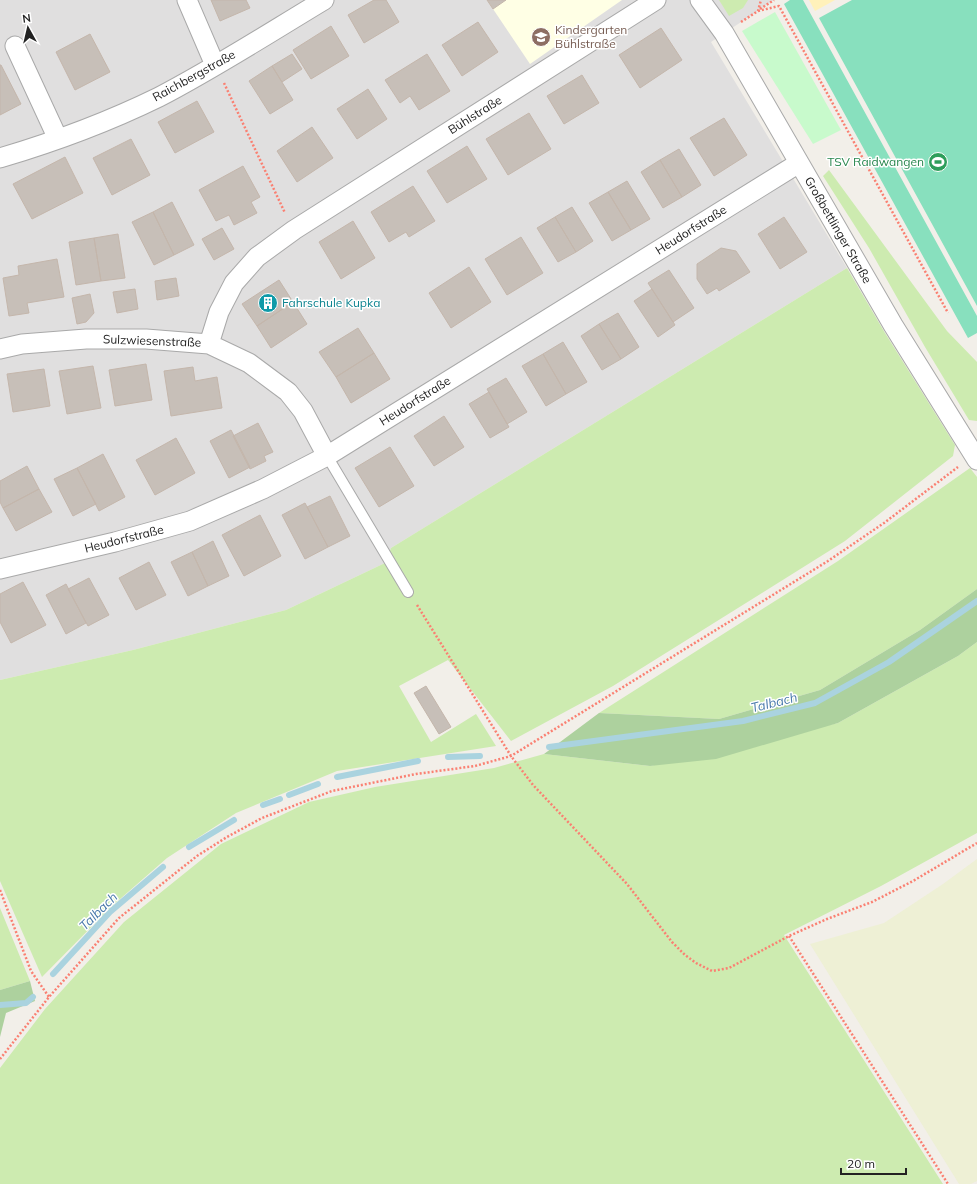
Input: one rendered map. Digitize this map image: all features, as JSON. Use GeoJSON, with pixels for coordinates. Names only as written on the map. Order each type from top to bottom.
{"type":"FeatureCollection","features":[{"type":"Feature","properties":{"kind":"street"},"geometry":{"type":"LineString","coordinates":[[187,0],[215,65]]}},
{"type":"Feature","properties":{"kind":"street","name":"Raichbergstraße"},"geometry":{"type":"LineString","coordinates":[[0,158],[107,121],[160,96],[324,0]]}},
{"type":"Feature","properties":{"kind":"street","name":"Bühlstraße"},"geometry":{"type":"LineString","coordinates":[[209,344],[219,312],[234,283],[257,257],[294,230],[656,0]]}},
{"type":"Feature","properties":{"kind":"street","name":"Großbettlinger Straße"},"geometry":{"type":"LineString","coordinates":[[700,0],[724,33],[893,325],[975,457]]}},
{"type":"Feature","properties":{"kind":"street"},"geometry":{"type":"LineString","coordinates":[[16,46],[58,139]]}},
{"type":"Feature","properties":{"kind":"street","name":"Heudorfstraße"},"geometry":{"type":"LineString","coordinates":[[0,568],[115,542],[190,521],[263,489],[327,456],[799,163]]}},
{"type":"Feature","properties":{"kind":"street","name":"Sulzwiesenstraße"},"geometry":{"type":"LineString","coordinates":[[0,349],[22,344],[86,339],[146,339],[209,344],[249,363],[288,392],[303,411],[327,456]]}},
{"type":"Feature","properties":{"kind":"lane"},"geometry":{"type":"LineString","coordinates":[[327,456],[408,592]]}},
{"type":"Feature","properties":{"kind":"path"},"geometry":{"type":"LineString","coordinates":[[758,11],[761,0]]}},
{"type":"Feature","properties":{"kind":"path"},"geometry":{"type":"LineString","coordinates":[[724,33],[774,0]]}},
{"type":"Feature","properties":{"kind":"path"},"geometry":{"type":"LineString","coordinates":[[758,11],[779,6],[948,313]]}},
{"type":"Feature","properties":{"kind":"path"},"geometry":{"type":"LineString","coordinates":[[215,65],[294,230]]}},
{"type":"Feature","properties":{"kind":"path"},"geometry":{"type":"LineString","coordinates":[[0,1059],[49,997],[119,918],[197,856],[227,837],[262,818],[332,791],[416,774],[475,766],[511,756],[828,561],[884,523],[975,457]]}},
{"type":"Feature","properties":{"kind":"path"},"geometry":{"type":"LineString","coordinates":[[408,592],[511,756],[533,785],[627,884],[672,942],[696,963],[712,971],[730,968],[827,918],[872,902],[913,881],[977,843]]}},
{"type":"Feature","properties":{"kind":"path"},"geometry":{"type":"LineString","coordinates":[[0,890],[31,971],[49,997]]}},
{"type":"Feature","properties":{"kind":"path"},"geometry":{"type":"LineString","coordinates":[[790,936],[948,1184]]}},
{"type":"Feature","properties":{"kind":"shaded area"},"geometry":{"type":"Polygon","coordinates":[[[0,0],[774,0],[711,42],[847,268],[391,548],[385,563],[286,610],[133,650],[0,680],[0,0]]]}},
{"type":"Feature","properties":{"kind":"shaded area","name":"Kindergarten Bühlstraße"},"geometry":{"type":"Polygon","coordinates":[[[487,0],[622,0],[530,64],[487,0]]]}},
{"type":"Feature","properties":{"kind":"shaded area"},"geometry":{"type":"Polygon","coordinates":[[[977,859],[977,1181],[971,1184],[959,1184],[810,944],[884,923],[943,884],[977,859]]]}},
{"type":"Feature","properties":{"kind":"green space"},"geometry":{"type":"Polygon","coordinates":[[[719,0],[748,0],[743,8],[729,16],[719,0]]]}},
{"type":"Feature","properties":{"kind":"green space"},"geometry":{"type":"Polygon","coordinates":[[[790,0],[803,0],[977,316],[977,333],[968,338],[784,4],[790,0]]]}},
{"type":"Feature","properties":{"kind":"green space","name":"TSV Raidwangen"},"geometry":{"type":"Polygon","coordinates":[[[852,0],[977,0],[977,306],[819,18],[852,0]]]}},
{"type":"Feature","properties":{"kind":"green space"},"geometry":{"type":"Polygon","coordinates":[[[775,12],[841,130],[813,144],[742,31],[775,12]]]}},
{"type":"Feature","properties":{"kind":"green space"},"geometry":{"type":"Polygon","coordinates":[[[829,170],[947,331],[977,362],[977,421],[969,420],[925,347],[869,248],[823,176],[829,170]]]}},
{"type":"Feature","properties":{"kind":"green space"},"geometry":{"type":"Polygon","coordinates":[[[847,268],[885,333],[955,445],[953,456],[845,541],[613,686],[511,741],[448,660],[399,686],[431,742],[476,714],[496,746],[337,771],[236,813],[167,858],[112,906],[42,977],[0,881],[0,680],[133,650],[286,610],[385,563],[391,548],[847,268]]]}},
{"type":"Feature","properties":{"kind":"green space"},"geometry":{"type":"Polygon","coordinates":[[[970,468],[977,477],[977,589],[920,630],[820,690],[719,719],[599,713],[838,561],[970,468]]]}},
{"type":"Feature","properties":{"kind":"green space"},"geometry":{"type":"Polygon","coordinates":[[[977,589],[977,642],[958,656],[838,723],[716,759],[650,766],[544,754],[599,713],[719,719],[820,690],[920,630],[977,589]]]}},
{"type":"Feature","properties":{"kind":"green space"},"geometry":{"type":"Polygon","coordinates":[[[977,642],[977,833],[881,886],[784,935],[943,1184],[0,1184],[0,1068],[45,1009],[124,922],[221,844],[309,802],[375,787],[494,768],[544,754],[650,766],[838,723],[958,656],[977,642]]]}},
{"type":"Feature","properties":{"kind":"green space"},"geometry":{"type":"Polygon","coordinates":[[[0,908],[30,981],[0,990],[0,908]]]}},
{"type":"Feature","properties":{"kind":"green space"},"geometry":{"type":"Polygon","coordinates":[[[30,981],[35,1001],[6,1013],[0,1037],[0,990],[30,981]]]}},
{"type":"Feature","properties":{"kind":"sand"},"geometry":{"type":"Polygon","coordinates":[[[809,0],[835,0],[815,11],[809,0]]]}},
{"type":"Feature","properties":{"kind":"building"},"geometry":{"type":"Polygon","coordinates":[[[211,0],[246,0],[250,8],[220,21],[211,0]]]}},
{"type":"Feature","properties":{"kind":"building"},"geometry":{"type":"Polygon","coordinates":[[[374,0],[386,0],[399,22],[364,43],[348,15],[374,0]]]}},
{"type":"Feature","properties":{"kind":"building"},"geometry":{"type":"Polygon","coordinates":[[[487,0],[506,0],[493,9],[487,0]]]}},
{"type":"Feature","properties":{"kind":"building"},"geometry":{"type":"Polygon","coordinates":[[[478,22],[498,52],[462,76],[442,45],[478,22]]]}},
{"type":"Feature","properties":{"kind":"building"},"geometry":{"type":"Polygon","coordinates":[[[331,26],[349,56],[311,79],[293,50],[331,26]]]}},
{"type":"Feature","properties":{"kind":"building"},"geometry":{"type":"Polygon","coordinates":[[[661,28],[682,60],[640,88],[619,55],[661,28]]]}},
{"type":"Feature","properties":{"kind":"building"},"geometry":{"type":"Polygon","coordinates":[[[90,34],[110,72],[75,90],[56,52],[90,34]]]}},
{"type":"Feature","properties":{"kind":"building"},"geometry":{"type":"Polygon","coordinates":[[[292,54],[302,69],[282,82],[272,66],[292,54]]]}},
{"type":"Feature","properties":{"kind":"building"},"geometry":{"type":"Polygon","coordinates":[[[427,54],[450,91],[419,110],[410,96],[400,103],[385,80],[427,54]]]}},
{"type":"Feature","properties":{"kind":"building"},"geometry":{"type":"Polygon","coordinates":[[[0,65],[21,104],[0,115],[0,65]]]}},
{"type":"Feature","properties":{"kind":"building"},"geometry":{"type":"Polygon","coordinates":[[[272,66],[293,100],[270,114],[249,81],[272,66]]]}},
{"type":"Feature","properties":{"kind":"building"},"geometry":{"type":"Polygon","coordinates":[[[582,75],[599,103],[564,124],[547,96],[582,75]]]}},
{"type":"Feature","properties":{"kind":"building"},"geometry":{"type":"Polygon","coordinates":[[[368,89],[387,119],[357,139],[337,109],[368,89]]]}},
{"type":"Feature","properties":{"kind":"building"},"geometry":{"type":"Polygon","coordinates":[[[197,101],[214,132],[175,153],[158,122],[197,101]]]}},
{"type":"Feature","properties":{"kind":"building"},"geometry":{"type":"Polygon","coordinates":[[[529,113],[551,149],[508,175],[486,139],[529,113]]]}},
{"type":"Feature","properties":{"kind":"building"},"geometry":{"type":"Polygon","coordinates":[[[724,118],[747,155],[714,176],[690,138],[724,118]]]}},
{"type":"Feature","properties":{"kind":"building"},"geometry":{"type":"Polygon","coordinates":[[[312,127],[333,158],[297,182],[277,151],[312,127]]]}},
{"type":"Feature","properties":{"kind":"building"},"geometry":{"type":"Polygon","coordinates":[[[131,139],[150,175],[112,195],[93,158],[131,139]]]}},
{"type":"Feature","properties":{"kind":"building"},"geometry":{"type":"Polygon","coordinates":[[[467,146],[487,179],[447,203],[427,171],[467,146]]]}},
{"type":"Feature","properties":{"kind":"building"},"geometry":{"type":"Polygon","coordinates":[[[679,149],[701,185],[682,197],[660,160],[679,149]]]}},
{"type":"Feature","properties":{"kind":"building"},"geometry":{"type":"Polygon","coordinates":[[[65,157],[83,193],[32,219],[13,184],[65,157]]]}},
{"type":"Feature","properties":{"kind":"building"},"geometry":{"type":"Polygon","coordinates":[[[660,160],[682,197],[663,208],[641,172],[660,160]]]}},
{"type":"Feature","properties":{"kind":"building"},"geometry":{"type":"Polygon","coordinates":[[[243,166],[260,197],[251,202],[257,213],[234,225],[229,215],[216,221],[199,190],[243,166]]]}},
{"type":"Feature","properties":{"kind":"building"},"geometry":{"type":"Polygon","coordinates":[[[627,181],[650,219],[631,230],[608,192],[627,181]]]}},
{"type":"Feature","properties":{"kind":"building"},"geometry":{"type":"Polygon","coordinates":[[[413,186],[435,221],[409,237],[406,232],[389,242],[371,212],[413,186]]]}},
{"type":"Feature","properties":{"kind":"building"},"geometry":{"type":"Polygon","coordinates":[[[608,192],[631,230],[612,241],[589,203],[608,192]]]}},
{"type":"Feature","properties":{"kind":"building"},"geometry":{"type":"Polygon","coordinates":[[[172,202],[194,245],[174,255],[153,212],[172,202]]]}},
{"type":"Feature","properties":{"kind":"building"},"geometry":{"type":"Polygon","coordinates":[[[572,207],[593,241],[576,252],[555,217],[572,207]]]}},
{"type":"Feature","properties":{"kind":"building"},"geometry":{"type":"Polygon","coordinates":[[[153,212],[174,255],[154,265],[132,222],[153,212]]]}},
{"type":"Feature","properties":{"kind":"building"},"geometry":{"type":"Polygon","coordinates":[[[555,217],[576,252],[558,262],[537,228],[555,217]]]}},
{"type":"Feature","properties":{"kind":"building"},"geometry":{"type":"Polygon","coordinates":[[[784,217],[807,252],[780,269],[758,234],[784,217]]]}},
{"type":"Feature","properties":{"kind":"building"},"geometry":{"type":"Polygon","coordinates":[[[353,221],[375,258],[341,279],[319,242],[353,221]]]}},
{"type":"Feature","properties":{"kind":"building"},"geometry":{"type":"Polygon","coordinates":[[[222,228],[234,249],[214,260],[202,239],[222,228]]]}},
{"type":"Feature","properties":{"kind":"building"},"geometry":{"type":"Polygon","coordinates":[[[118,234],[125,278],[101,281],[94,238],[118,234]]]}},
{"type":"Feature","properties":{"kind":"building"},"geometry":{"type":"Polygon","coordinates":[[[521,237],[543,273],[507,295],[485,259],[521,237]]]}},
{"type":"Feature","properties":{"kind":"building"},"geometry":{"type":"Polygon","coordinates":[[[94,238],[101,281],[76,285],[69,242],[94,238]]]}},
{"type":"Feature","properties":{"kind":"building"},"geometry":{"type":"Polygon","coordinates":[[[721,248],[736,251],[750,272],[719,291],[717,288],[707,294],[697,279],[697,264],[721,248]]]}},
{"type":"Feature","properties":{"kind":"building"},"geometry":{"type":"Polygon","coordinates":[[[57,259],[64,297],[27,303],[29,313],[9,316],[3,278],[19,275],[18,266],[57,259]]]}},
{"type":"Feature","properties":{"kind":"building"},"geometry":{"type":"Polygon","coordinates":[[[469,267],[491,302],[451,328],[429,293],[469,267]]]}},
{"type":"Feature","properties":{"kind":"building"},"geometry":{"type":"Polygon","coordinates":[[[669,270],[694,308],[673,322],[648,283],[669,270]]]}},
{"type":"Feature","properties":{"kind":"building"},"geometry":{"type":"Polygon","coordinates":[[[176,278],[179,296],[157,300],[155,281],[176,278]]]}},
{"type":"Feature","properties":{"kind":"building","name":"Fahrschule Kupka"},"geometry":{"type":"Polygon","coordinates":[[[279,280],[293,302],[257,326],[242,304],[279,280]]]}},
{"type":"Feature","properties":{"kind":"building"},"geometry":{"type":"Polygon","coordinates":[[[135,289],[138,309],[117,313],[113,292],[135,289]]]}},
{"type":"Feature","properties":{"kind":"building"},"geometry":{"type":"Polygon","coordinates":[[[652,289],[675,325],[658,337],[634,301],[652,289]]]}},
{"type":"Feature","properties":{"kind":"building"},"geometry":{"type":"Polygon","coordinates":[[[90,294],[94,313],[86,322],[77,324],[72,298],[90,294]]]}},
{"type":"Feature","properties":{"kind":"building"},"geometry":{"type":"Polygon","coordinates":[[[293,302],[307,324],[271,348],[257,326],[293,302]]]}},
{"type":"Feature","properties":{"kind":"building"},"geometry":{"type":"Polygon","coordinates":[[[618,313],[639,347],[621,359],[599,324],[618,313]]]}},
{"type":"Feature","properties":{"kind":"building"},"geometry":{"type":"Polygon","coordinates":[[[599,324],[621,359],[602,370],[581,336],[599,324]]]}},
{"type":"Feature","properties":{"kind":"building"},"geometry":{"type":"Polygon","coordinates":[[[358,328],[374,353],[336,377],[319,352],[358,328]]]}},
{"type":"Feature","properties":{"kind":"building"},"geometry":{"type":"Polygon","coordinates":[[[563,342],[587,382],[566,394],[543,354],[563,342]]]}},
{"type":"Feature","properties":{"kind":"building"},"geometry":{"type":"Polygon","coordinates":[[[374,353],[390,379],[351,403],[336,377],[374,353]]]}},
{"type":"Feature","properties":{"kind":"building"},"geometry":{"type":"Polygon","coordinates":[[[543,354],[566,394],[546,406],[522,366],[543,354]]]}},
{"type":"Feature","properties":{"kind":"building"},"geometry":{"type":"Polygon","coordinates":[[[146,364],[152,400],[115,406],[109,370],[146,364]]]}},
{"type":"Feature","properties":{"kind":"building"},"geometry":{"type":"Polygon","coordinates":[[[93,366],[101,408],[67,414],[59,371],[93,366]]]}},
{"type":"Feature","properties":{"kind":"building"},"geometry":{"type":"Polygon","coordinates":[[[193,367],[195,381],[217,377],[222,408],[171,416],[164,371],[193,367]]]}},
{"type":"Feature","properties":{"kind":"building"},"geometry":{"type":"Polygon","coordinates":[[[44,369],[50,406],[13,412],[7,374],[44,369]]]}},
{"type":"Feature","properties":{"kind":"building"},"geometry":{"type":"Polygon","coordinates":[[[506,378],[527,412],[507,424],[487,389],[506,378]]]}},
{"type":"Feature","properties":{"kind":"building"},"geometry":{"type":"Polygon","coordinates":[[[489,392],[509,427],[490,438],[469,404],[489,392]]]}},
{"type":"Feature","properties":{"kind":"building"},"geometry":{"type":"Polygon","coordinates":[[[444,416],[464,447],[434,466],[414,436],[444,416]]]}},
{"type":"Feature","properties":{"kind":"building"},"geometry":{"type":"Polygon","coordinates":[[[258,423],[273,452],[264,456],[266,461],[250,469],[233,436],[258,423]]]}},
{"type":"Feature","properties":{"kind":"building"},"geometry":{"type":"Polygon","coordinates":[[[231,430],[250,467],[229,478],[210,441],[231,430]]]}},
{"type":"Feature","properties":{"kind":"building"},"geometry":{"type":"Polygon","coordinates":[[[176,438],[195,473],[155,495],[136,460],[176,438]]]}},
{"type":"Feature","properties":{"kind":"building"},"geometry":{"type":"Polygon","coordinates":[[[390,447],[414,486],[379,507],[355,468],[390,447]]]}},
{"type":"Feature","properties":{"kind":"building"},"geometry":{"type":"Polygon","coordinates":[[[103,454],[125,497],[99,511],[77,468],[103,454]]]}},
{"type":"Feature","properties":{"kind":"building"},"geometry":{"type":"Polygon","coordinates":[[[27,466],[39,489],[3,508],[0,502],[0,481],[27,466]]]}},
{"type":"Feature","properties":{"kind":"building"},"geometry":{"type":"Polygon","coordinates":[[[77,468],[96,504],[73,516],[54,479],[77,468]]]}},
{"type":"Feature","properties":{"kind":"building"},"geometry":{"type":"Polygon","coordinates":[[[39,489],[52,512],[16,531],[3,508],[39,489]]]}},
{"type":"Feature","properties":{"kind":"building"},"geometry":{"type":"Polygon","coordinates":[[[330,496],[350,536],[328,547],[307,507],[330,496]]]}},
{"type":"Feature","properties":{"kind":"building"},"geometry":{"type":"Polygon","coordinates":[[[305,503],[328,547],[305,559],[282,515],[305,503]]]}},
{"type":"Feature","properties":{"kind":"building"},"geometry":{"type":"Polygon","coordinates":[[[260,515],[281,556],[244,576],[222,535],[260,515]]]}},
{"type":"Feature","properties":{"kind":"building"},"geometry":{"type":"Polygon","coordinates":[[[213,541],[229,576],[208,586],[192,552],[213,541]]]}},
{"type":"Feature","properties":{"kind":"building"},"geometry":{"type":"Polygon","coordinates":[[[192,552],[208,586],[188,596],[171,562],[192,552]]]}},
{"type":"Feature","properties":{"kind":"building"},"geometry":{"type":"Polygon","coordinates":[[[149,562],[166,595],[136,610],[119,578],[149,562]]]}},
{"type":"Feature","properties":{"kind":"building"},"geometry":{"type":"Polygon","coordinates":[[[89,578],[109,615],[88,626],[68,589],[89,578]]]}},
{"type":"Feature","properties":{"kind":"building"},"geometry":{"type":"Polygon","coordinates":[[[23,582],[46,625],[11,643],[0,622],[0,594],[23,582]]]}},
{"type":"Feature","properties":{"kind":"building"},"geometry":{"type":"Polygon","coordinates":[[[66,584],[86,623],[66,634],[46,595],[66,584]]]}},
{"type":"Feature","properties":{"kind":"building"},"geometry":{"type":"Polygon","coordinates":[[[426,686],[451,727],[439,734],[414,693],[426,686]]]}},
{"type":"Feature","properties":{"kind":"waterway","name":"Talbach"},"geometry":{"type":"LineString","coordinates":[[549,747],[743,721],[815,703],[889,662],[977,601]]}},
{"type":"Feature","properties":{"kind":"waterway","name":"Talbach"},"geometry":{"type":"LineString","coordinates":[[448,757],[480,756]]}},
{"type":"Feature","properties":{"kind":"waterway","name":"Talbach"},"geometry":{"type":"LineString","coordinates":[[337,777],[418,761]]}},
{"type":"Feature","properties":{"kind":"waterway","name":"Talbach"},"geometry":{"type":"LineString","coordinates":[[289,795],[318,784]]}},
{"type":"Feature","properties":{"kind":"waterway","name":"Talbach"},"geometry":{"type":"LineString","coordinates":[[263,805],[280,799]]}},
{"type":"Feature","properties":{"kind":"waterway","name":"Talbach"},"geometry":{"type":"LineString","coordinates":[[189,847],[234,820]]}},
{"type":"Feature","properties":{"kind":"waterway","name":"Talbach"},"geometry":{"type":"LineString","coordinates":[[53,974],[110,912],[163,867]]}},
{"type":"Feature","properties":{"kind":"waterway","name":"Talbach"},"geometry":{"type":"LineString","coordinates":[[0,1005],[26,1003],[33,997]]}},
{"type":"Feature","properties":{"kind":"place","name":"Kindergarten Bühlstraße"},"geometry":{"type":"Point","coordinates":[541,37]}},
{"type":"Feature","properties":{"kind":"place","name":"TSV Raidwangen"},"geometry":{"type":"Point","coordinates":[938,162]}},
{"type":"Feature","properties":{"kind":"place","name":"Fahrschule Kupka"},"geometry":{"type":"Point","coordinates":[268,303]}}]}
